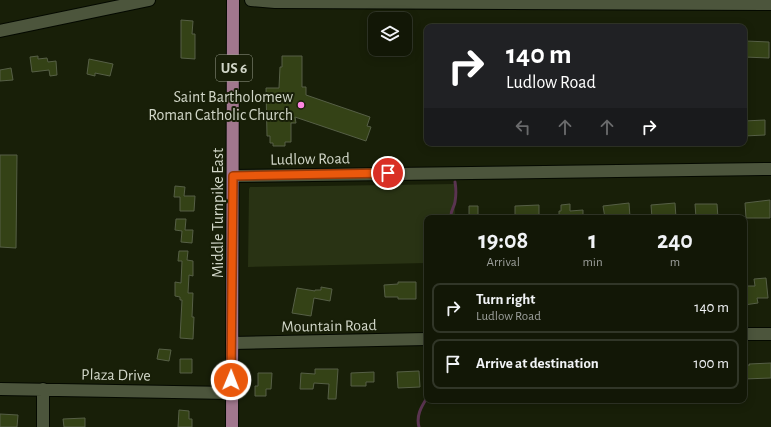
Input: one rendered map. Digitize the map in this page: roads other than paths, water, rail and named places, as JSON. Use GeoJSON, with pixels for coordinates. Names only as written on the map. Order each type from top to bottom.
{"type":"FeatureCollection","features":[{"type":"Feature","properties":{"kind":"main road","name":"Middle Turnpike East"},"geometry":{"type":"LineString","coordinates":[[232,427],[233,0]]}},
{"type":"Feature","properties":{"kind":"street"},"geometry":{"type":"LineString","coordinates":[[0,31],[149,0]]}},
{"type":"Feature","properties":{"kind":"street"},"geometry":{"type":"LineString","coordinates":[[251,0],[275,2],[771,4]]}},
{"type":"Feature","properties":{"kind":"street","name":"Ludlow Road"},"geometry":{"type":"LineString","coordinates":[[233,176],[771,169]]}},
{"type":"Feature","properties":{"kind":"street"},"geometry":{"type":"LineString","coordinates":[[747,334],[771,334]]}},
{"type":"Feature","properties":{"kind":"street","name":"Mountain Road"},"geometry":{"type":"LineString","coordinates":[[232,343],[424,339]]}},
{"type":"Feature","properties":{"kind":"street","name":"Plaza Drive"},"geometry":{"type":"LineString","coordinates":[[0,389],[231,393]]}},
{"type":"Feature","properties":{"kind":"street"},"geometry":{"type":"LineString","coordinates":[[43,389],[43,427]]}},
{"type":"Feature","properties":{"kind":"waterway"},"geometry":{"type":"LineString","coordinates":[[451,215],[455,200],[455,182]]}},
{"type":"Feature","properties":{"kind":"waterway"},"geometry":{"type":"LineString","coordinates":[[419,427],[418,419],[424,403]]}},
{"type":"Feature","properties":{"kind":"place","name":"Saint Bartholomew Roman Catholic Church"},"geometry":{"type":"Point","coordinates":[301,105]}}]}
